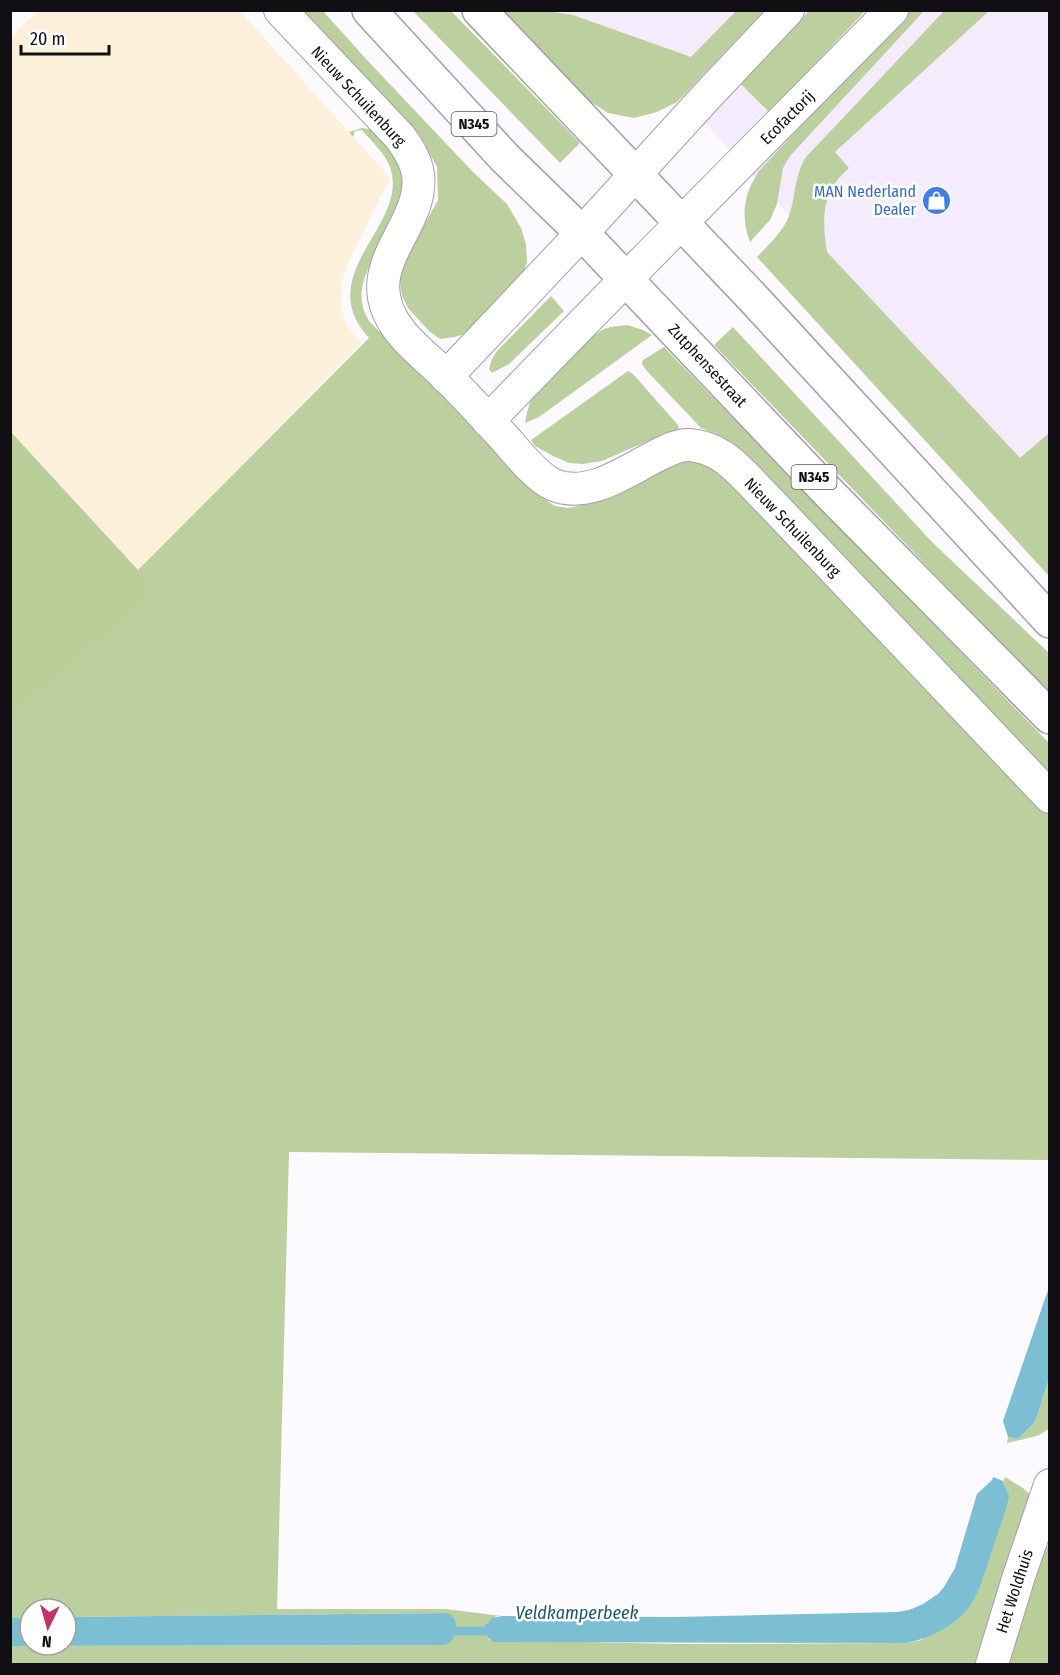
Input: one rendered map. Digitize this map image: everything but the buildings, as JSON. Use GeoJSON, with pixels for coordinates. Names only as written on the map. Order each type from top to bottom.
{"type":"FeatureCollection","features":[{"type":"Feature","properties":{"kind":"main road","name":"Zutphensestraat"},"geometry":{"type":"LineString","coordinates":[[369,10],[505,158],[582,233],[824,488],[1050,717]]}},
{"type":"Feature","properties":{"kind":"main road"},"geometry":{"type":"LineString","coordinates":[[479,10],[683,223],[1050,621]]}},
{"type":"Feature","properties":{"kind":"street","name":"Nieuw Schuilenburg"},"geometry":{"type":"LineString","coordinates":[[280,10],[400,137],[411,153],[418,174],[417,195],[386,266],[385,297],[390,316],[401,332],[535,472],[554,485],[577,489],[596,486],[668,450],[688,445],[707,449],[722,456],[770,502],[1050,797]]}},
{"type":"Feature","properties":{"kind":"street"},"geometry":{"type":"LineString","coordinates":[[446,377],[788,10]]}},
{"type":"Feature","properties":{"kind":"street","name":"Ecofactorij"},"geometry":{"type":"LineString","coordinates":[[627,280],[892,10]]}},
{"type":"Feature","properties":{"kind":"street"},"geometry":{"type":"LineString","coordinates":[[488,421],[627,280]]}},
{"type":"Feature","properties":{"kind":"street","name":"Het Woldhuis"},"geometry":{"type":"LineString","coordinates":[[992,1665],[1050,1485]]}},
{"type":"Feature","properties":{"kind":"shaded area"},"geometry":{"type":"Polygon","coordinates":[[[38,11],[240,11],[390,178],[347,265],[341,285],[341,307],[344,317],[348,327],[361,344],[138,570],[11,432],[11,37],[38,11]]]}},
{"type":"Feature","properties":{"kind":"shaded area"},"geometry":{"type":"Polygon","coordinates":[[[511,11],[1049,11],[1049,502],[679,94],[511,11]]]}},
{"type":"Feature","properties":{"kind":"green space"},"geometry":{"type":"Polygon","coordinates":[[[301,11],[323,11],[473,172],[507,204],[521,228],[526,244],[527,262],[520,284],[468,333],[440,339],[429,331],[408,308],[402,296],[400,283],[402,265],[438,200],[437,167],[419,134],[301,11]]]}},
{"type":"Feature","properties":{"kind":"green space"},"geometry":{"type":"Polygon","coordinates":[[[413,11],[451,11],[580,143],[560,163],[413,11]]]}},
{"type":"Feature","properties":{"kind":"green space"},"geometry":{"type":"Polygon","coordinates":[[[500,11],[546,11],[573,15],[691,57],[736,11],[764,11],[677,102],[657,112],[634,118],[608,113],[588,100],[500,11]]]}},
{"type":"Feature","properties":{"kind":"green space"},"geometry":{"type":"Polygon","coordinates":[[[809,11],[865,11],[769,112],[741,84],[809,11]]]}},
{"type":"Feature","properties":{"kind":"green space"},"geometry":{"type":"Polygon","coordinates":[[[908,11],[924,11],[790,156],[783,168],[777,204],[770,220],[750,242],[745,223],[745,205],[750,188],[759,171],[908,11]]]}},
{"type":"Feature","properties":{"kind":"green space"},"geometry":{"type":"Polygon","coordinates":[[[944,11],[989,11],[835,152],[849,168],[837,180],[828,198],[824,216],[827,252],[1020,458],[1049,433],[1049,576],[757,257],[775,238],[789,216],[799,171],[806,157],[944,11]]]}},
{"type":"Feature","properties":{"kind":"green space"},"geometry":{"type":"Polygon","coordinates":[[[362,128],[375,130],[387,145],[401,173],[402,193],[397,213],[368,269],[362,287],[362,305],[371,323],[537,494],[555,506],[568,508],[589,504],[627,488],[681,456],[699,458],[741,490],[1049,814],[1049,1160],[289,1152],[277,1609],[446,1609],[502,1616],[496,1616],[485,1624],[487,1637],[490,1640],[679,1644],[907,1643],[921,1640],[970,1605],[984,1576],[1007,1503],[1008,1496],[1003,1483],[1005,1477],[1023,1488],[1036,1500],[984,1664],[11,1664],[11,1646],[18,1646],[18,1657],[78,1657],[78,1646],[444,1645],[455,1635],[455,1619],[446,1613],[78,1617],[78,1597],[18,1597],[18,1618],[11,1618],[10,716],[153,593],[138,570],[369,338],[354,315],[350,295],[353,276],[389,204],[393,186],[390,167],[381,152],[362,130],[355,131],[353,137],[349,132],[362,128]]]}},
{"type":"Feature","properties":{"kind":"green space"},"geometry":{"type":"Polygon","coordinates":[[[551,296],[564,311],[509,364],[492,373],[489,369],[497,351],[551,296]]]}},
{"type":"Feature","properties":{"kind":"green space"},"geometry":{"type":"Polygon","coordinates":[[[627,325],[652,335],[539,417],[525,423],[535,392],[556,368],[604,329],[627,325]]]}},
{"type":"Feature","properties":{"kind":"green space"},"geometry":{"type":"Polygon","coordinates":[[[733,327],[933,543],[1049,653],[1049,693],[714,345],[733,327]]]}},
{"type":"Feature","properties":{"kind":"green space"},"geometry":{"type":"Polygon","coordinates":[[[664,347],[1049,743],[1049,777],[739,452],[723,437],[701,428],[646,370],[642,364],[643,360],[664,347]]]}},
{"type":"Feature","properties":{"kind":"green space"},"geometry":{"type":"Polygon","coordinates":[[[628,371],[678,425],[679,429],[602,461],[583,464],[569,463],[535,446],[531,440],[628,371]]]}},
{"type":"Feature","properties":{"kind":"green space"},"geometry":{"type":"Polygon","coordinates":[[[11,432],[138,570],[154,593],[11,716],[11,432]]]}},
{"type":"Feature","properties":{"kind":"green space"},"geometry":{"type":"Polygon","coordinates":[[[1049,1379],[1049,1429],[1037,1436],[1007,1443],[1008,1437],[1018,1439],[1035,1422],[1049,1379]]]}},
{"type":"Feature","properties":{"kind":"green space"},"geometry":{"type":"Polygon","coordinates":[[[1044,1537],[1050,1554],[1049,1664],[1007,1664],[1044,1537]]]}},
{"type":"Feature","properties":{"kind":"water"},"geometry":{"type":"Polygon","coordinates":[[[1049,1287],[1049,1379],[1035,1422],[1018,1439],[1008,1437],[1003,1421],[1049,1287]]]}},
{"type":"Feature","properties":{"kind":"water"},"geometry":{"type":"Polygon","coordinates":[[[993,1477],[1003,1481],[1009,1496],[978,1592],[970,1606],[957,1620],[942,1630],[916,1641],[907,1643],[494,1642],[484,1635],[485,1624],[488,1624],[491,1618],[502,1616],[675,1617],[909,1610],[923,1604],[944,1587],[955,1568],[977,1494],[993,1477]]]}},
{"type":"Feature","properties":{"kind":"water"},"geometry":{"type":"Polygon","coordinates":[[[446,1613],[455,1619],[456,1631],[454,1638],[444,1645],[78,1646],[78,1617],[446,1613]]]}},
{"type":"Feature","properties":{"kind":"water"},"geometry":{"type":"Polygon","coordinates":[[[11,1618],[18,1618],[18,1646],[11,1646],[11,1618]]]}},
{"type":"Feature","properties":{"kind":"waterway","name":"Veldkamperbeek"},"geometry":{"type":"LineString","coordinates":[[443,1631],[496,1631]]}},
{"type":"Feature","properties":{"kind":"place","name":"MAN Nederland Dealer"},"geometry":{"type":"Point","coordinates":[937,200]}}]}
